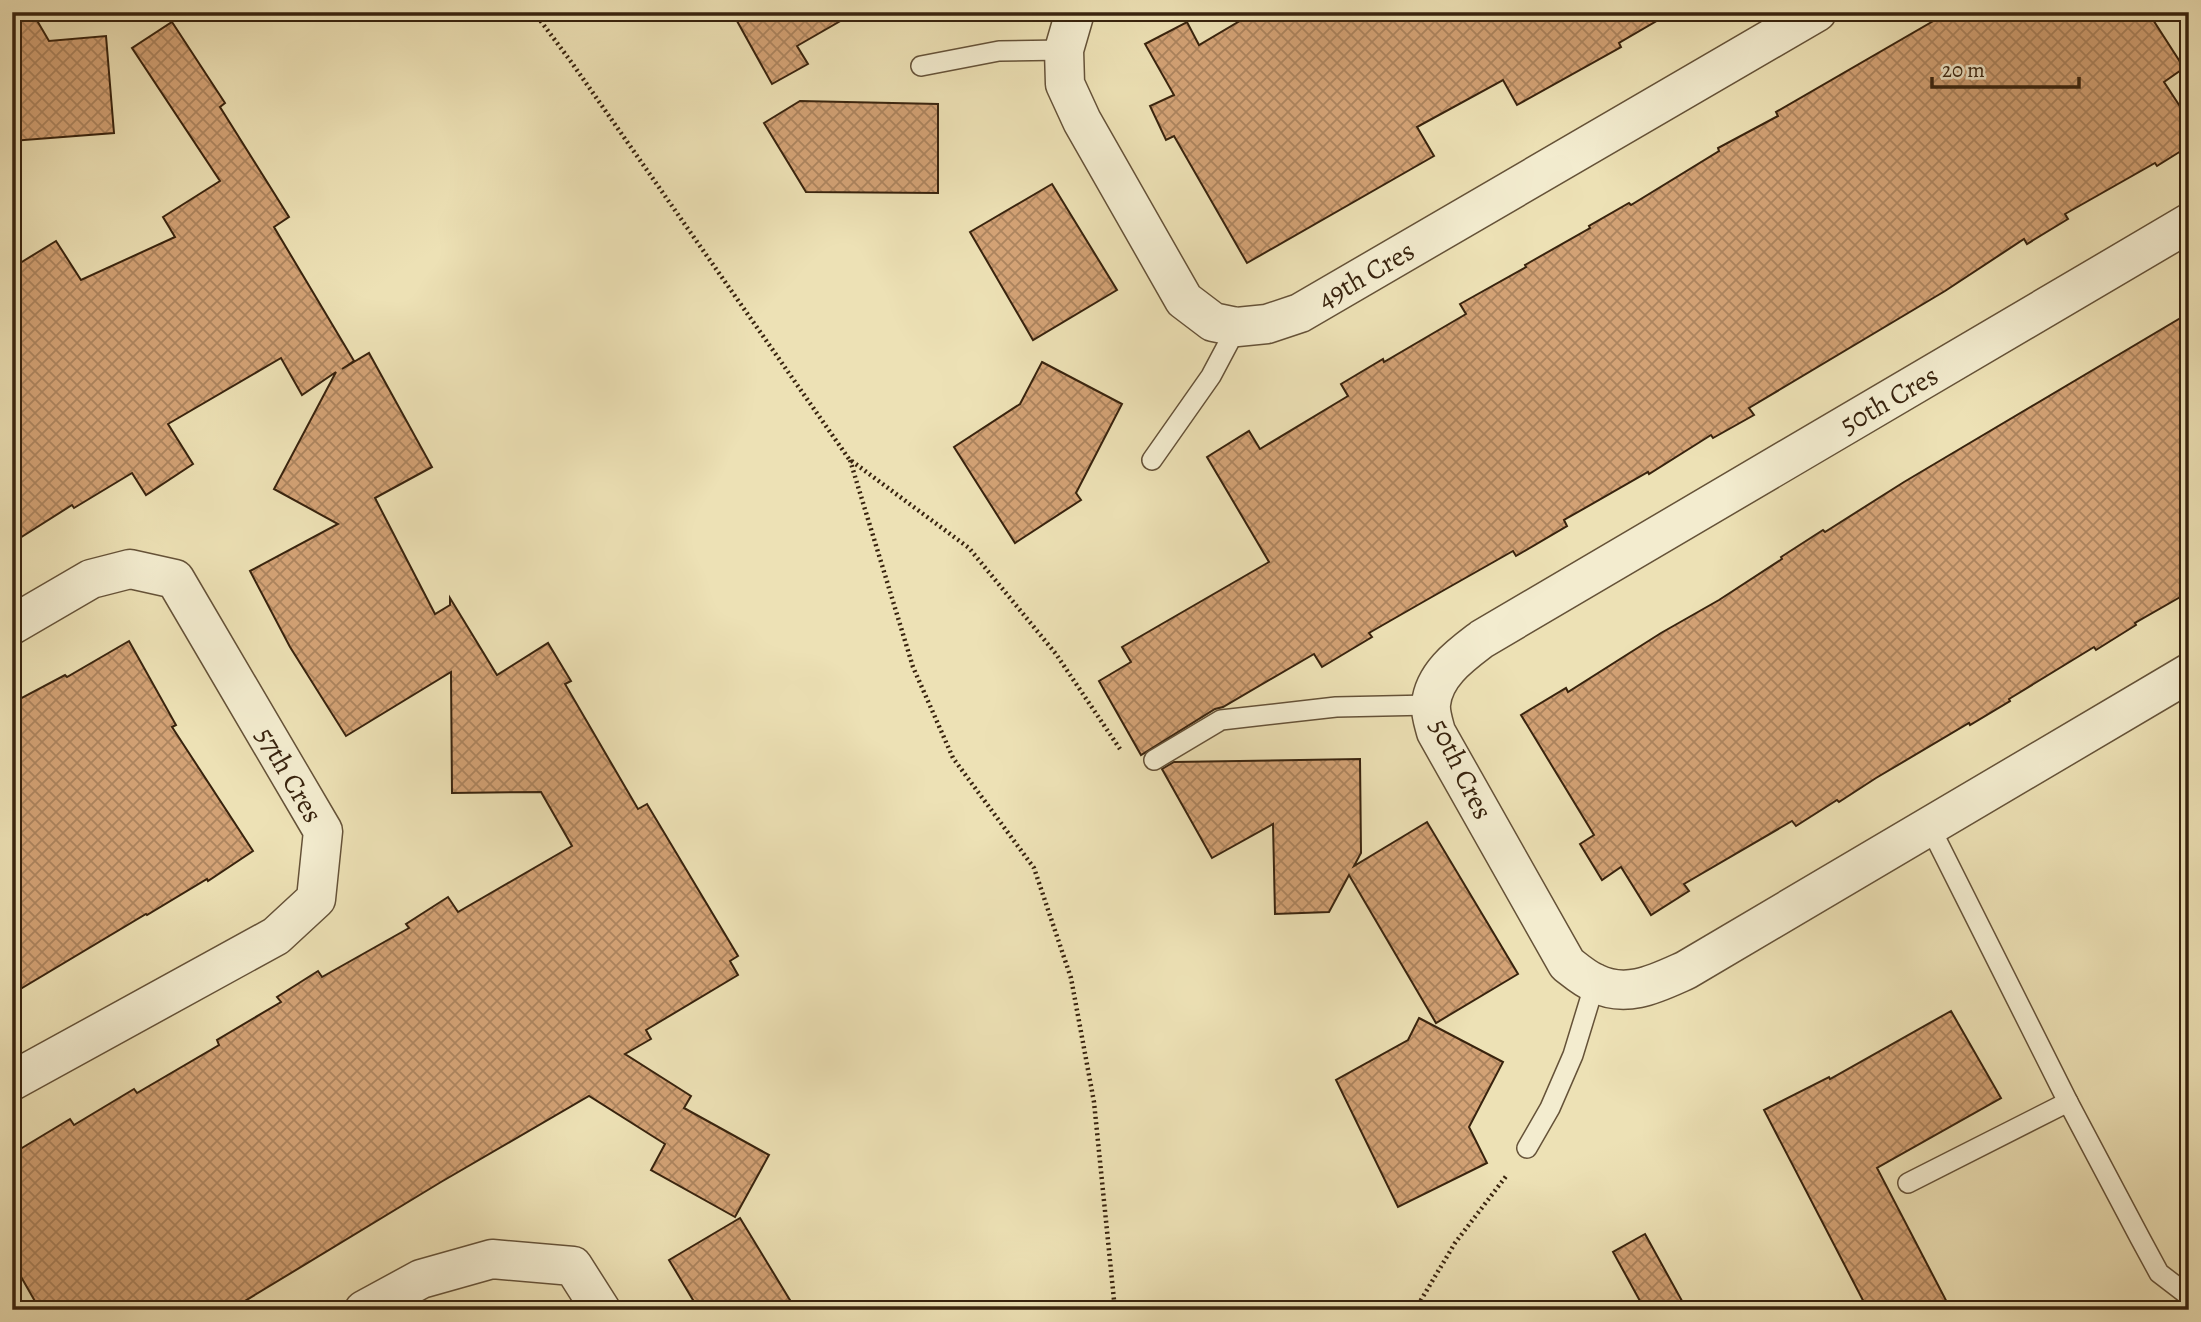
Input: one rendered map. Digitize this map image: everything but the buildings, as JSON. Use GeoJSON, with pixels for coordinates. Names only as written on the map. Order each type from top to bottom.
{"type":"FeatureCollection","features":[{"type":"Feature","properties":{"kind":"street","name":"49th Cres"},"geometry":{"type":"LineString","coordinates":[[1075,12],[1064,50],[1065,84],[1082,121],[1184,300],[1213,322],[1237,327],[1267,324],[1300,313],[1816,12]]}},
{"type":"Feature","properties":{"kind":"street","name":"50th Cres"},"geometry":{"type":"LineString","coordinates":[[2189,223],[1482,639],[1454,661],[1438,682],[1430,705],[1436,732],[1567,964],[1595,983],[1619,991],[1650,987],[1686,970],[2189,673]]}},
{"type":"Feature","properties":{"kind":"street","name":"57th Cres"},"geometry":{"type":"LineString","coordinates":[[12,625],[91,579],[130,569],[174,579],[323,831],[316,899],[276,936],[12,1081]]}},
{"type":"Feature","properties":{"kind":"street"},"geometry":{"type":"LineString","coordinates":[[364,1310],[421,1279],[492,1259],[573,1266],[601,1310]]}},
{"type":"Feature","properties":{"kind":"lane"},"geometry":{"type":"LineString","coordinates":[[921,66],[999,51],[1064,50]]}},
{"type":"Feature","properties":{"kind":"lane"},"geometry":{"type":"LineString","coordinates":[[1152,460],[1211,376],[1237,327]]}},
{"type":"Feature","properties":{"kind":"lane"},"geometry":{"type":"LineString","coordinates":[[1154,760],[1222,720],[1336,707],[1430,705]]}},
{"type":"Feature","properties":{"kind":"lane"},"geometry":{"type":"LineString","coordinates":[[1930,827],[2068,1102],[2159,1273],[2189,1296]]}},
{"type":"Feature","properties":{"kind":"lane"},"geometry":{"type":"LineString","coordinates":[[1527,1148],[1550,1108],[1573,1055],[1595,983]]}},
{"type":"Feature","properties":{"kind":"lane"},"geometry":{"type":"LineString","coordinates":[[1908,1183],[2068,1102]]}},
{"type":"Feature","properties":{"kind":"path"},"geometry":{"type":"LineString","coordinates":[[534,12],[849,459],[913,667],[953,758],[1034,868],[1071,978],[1094,1102],[1115,1310]]}},
{"type":"Feature","properties":{"kind":"path"},"geometry":{"type":"LineString","coordinates":[[849,459],[969,548],[1056,654],[1131,765],[1154,760]]}},
{"type":"Feature","properties":{"kind":"path"},"geometry":{"type":"LineString","coordinates":[[1415,1310],[1455,1243],[1527,1148]]}}]}
